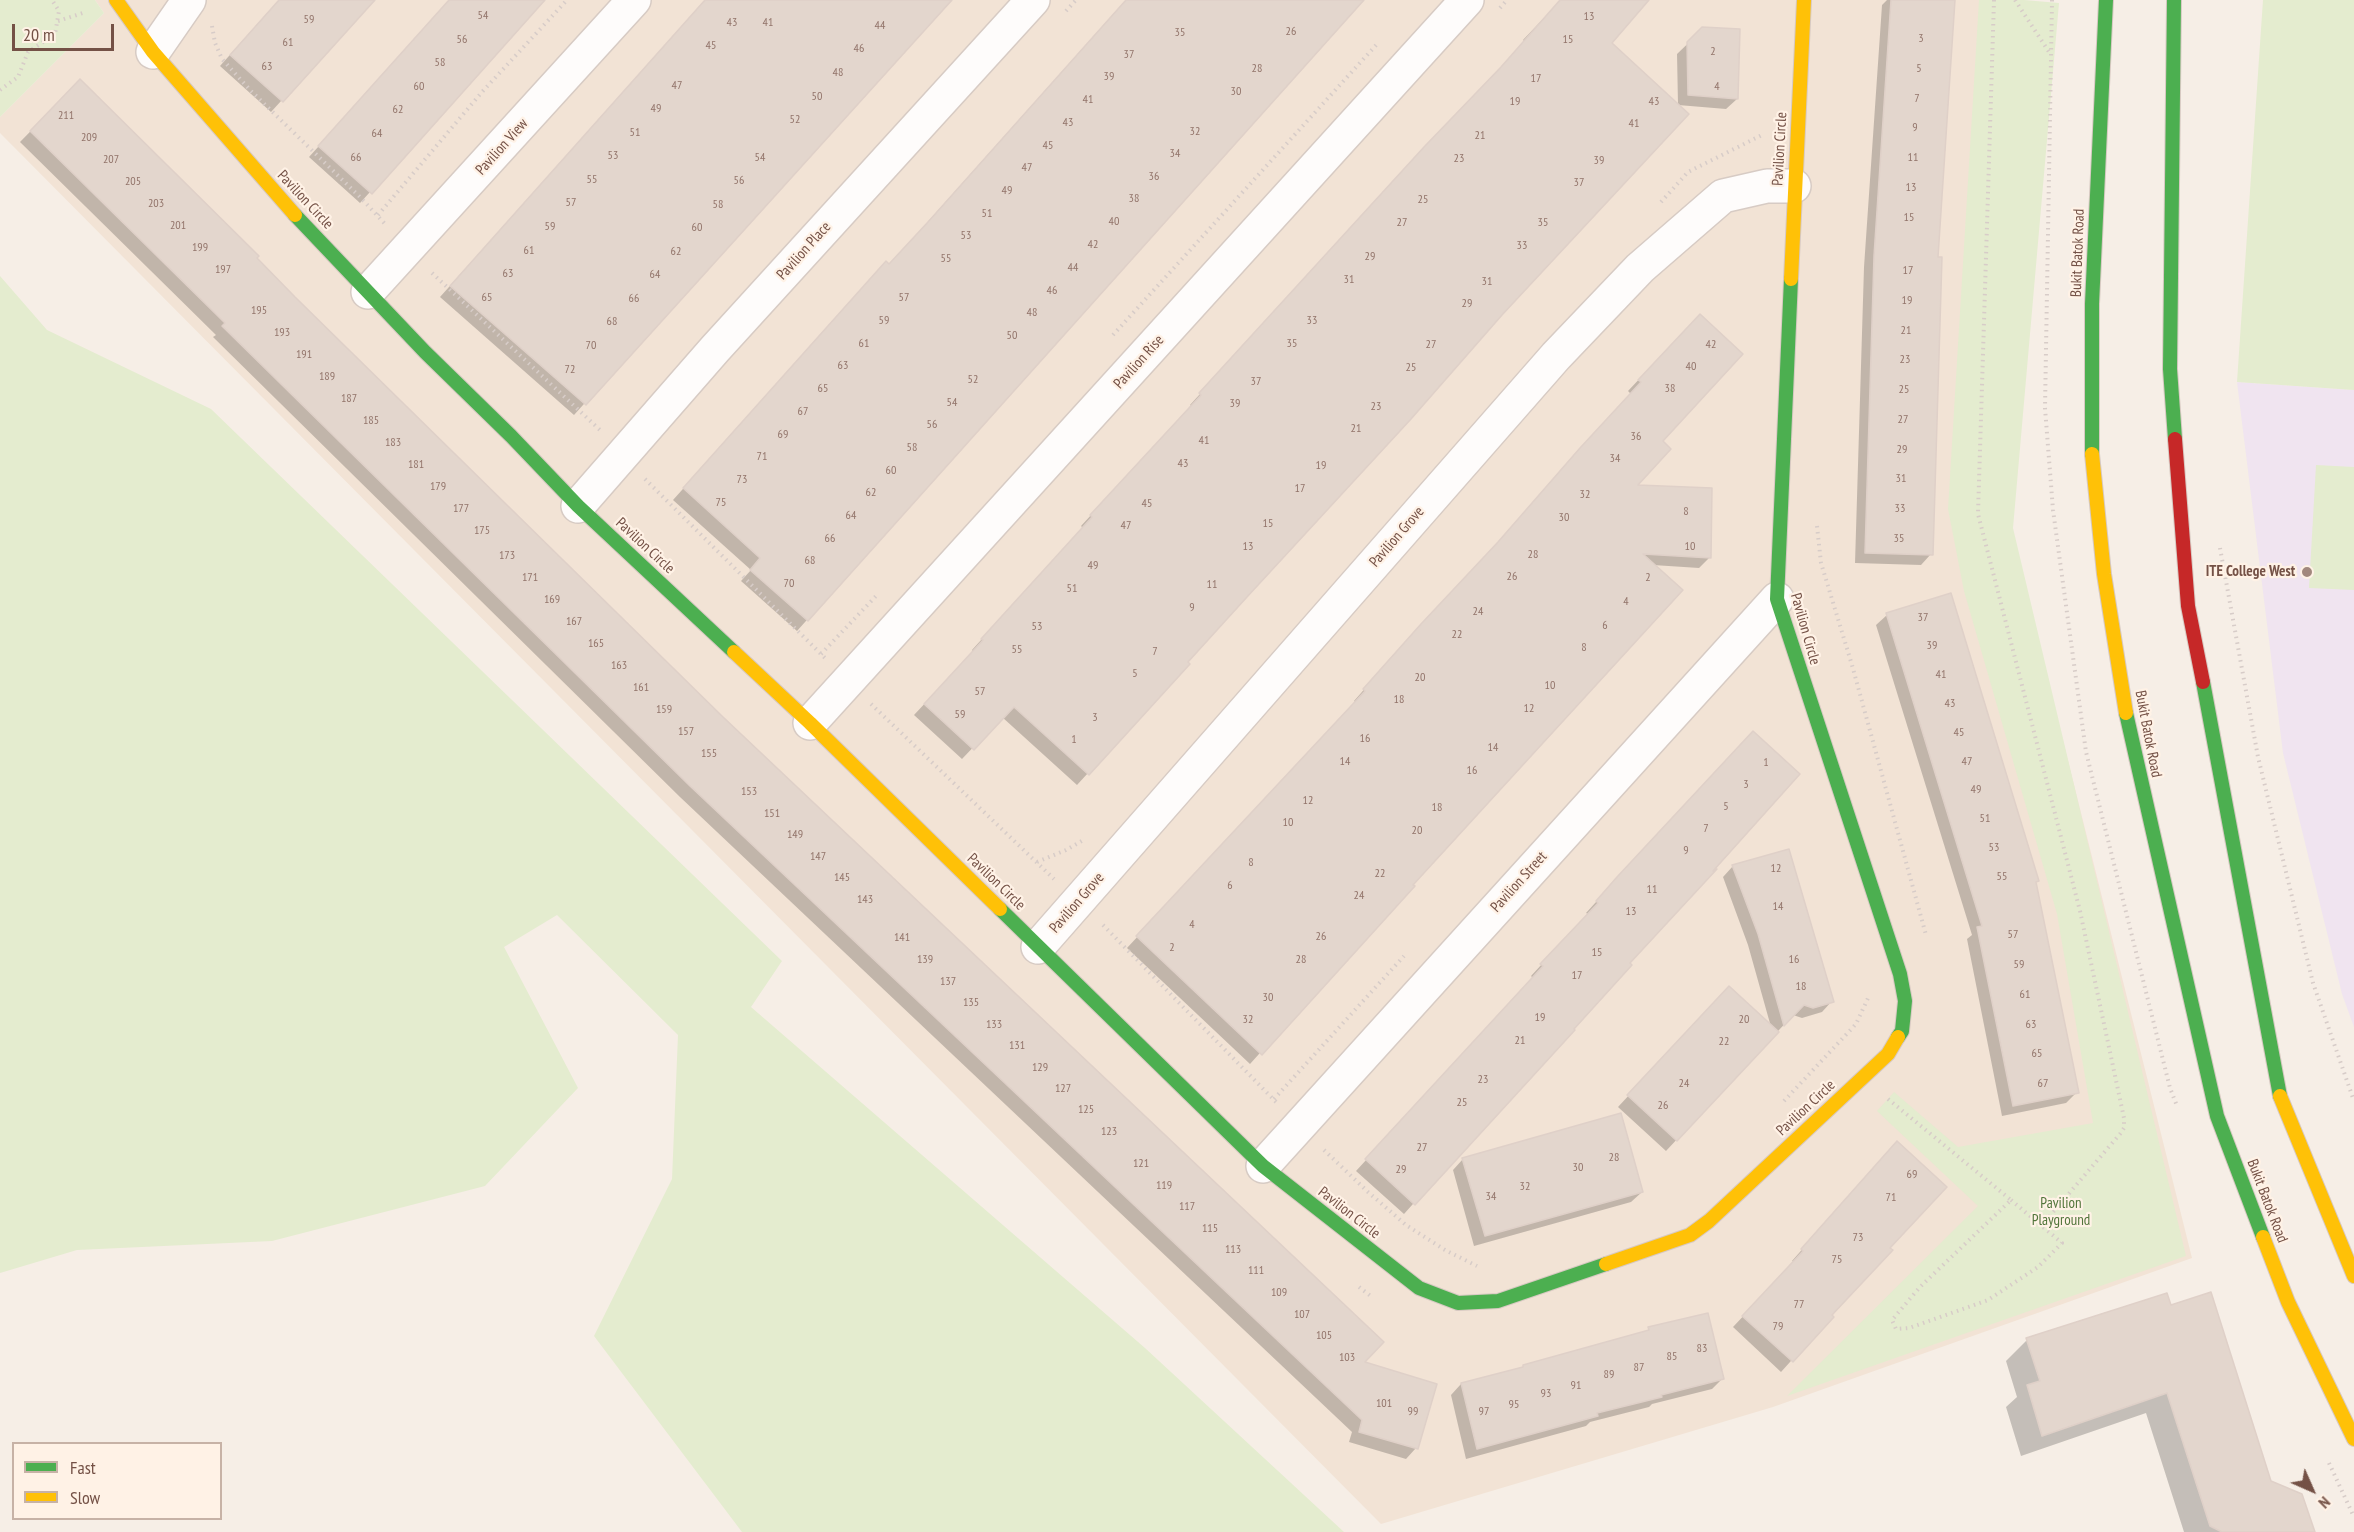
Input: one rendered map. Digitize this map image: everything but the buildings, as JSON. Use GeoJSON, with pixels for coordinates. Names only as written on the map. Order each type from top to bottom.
{"type":"FeatureCollection","features":[{"type":"Feature","properties":{"kind":"street","name":"Pavilion Circle"},"geometry":{"type":"LineString","coordinates":[[116,0],[153,52],[283,202],[578,506],[810,723],[1263,1166],[1419,1288],[1458,1303],[1498,1301],[1690,1235],[1709,1221],[1888,1054],[1902,1031],[1905,1002],[1900,974],[1777,599],[1804,0]]}},
{"type":"Feature","properties":{"kind":"street"},"geometry":{"type":"LineString","coordinates":[[153,52],[189,0]]}},
{"type":"Feature","properties":{"kind":"street","name":"Pavilion View"},"geometry":{"type":"LineString","coordinates":[[368,292],[634,0]]}},
{"type":"Feature","properties":{"kind":"street","name":"Pavilion Place"},"geometry":{"type":"LineString","coordinates":[[578,506],[715,349],[1033,0]]}},
{"type":"Feature","properties":{"kind":"street","name":"Pavilion Rise"},"geometry":{"type":"LineString","coordinates":[[810,723],[1467,0]]}},
{"type":"Feature","properties":{"kind":"street","name":"Bukit Batok Road"},"geometry":{"type":"LineString","coordinates":[[2106,0],[2092,303],[2092,465],[2104,574],[2130,735],[2217,1116],[2288,1302],[2354,1439]]}},
{"type":"Feature","properties":{"kind":"street"},"geometry":{"type":"LineString","coordinates":[[2174,0],[2170,369],[2187,606],[2227,801],[2278,1090],[2354,1276]]}},
{"type":"Feature","properties":{"kind":"street","name":"Pavilion Grove"},"geometry":{"type":"LineString","coordinates":[[1038,947],[1556,356],[1640,268],[1723,196],[1767,186],[1794,186]]}},
{"type":"Feature","properties":{"kind":"street","name":"Pavilion Street"},"geometry":{"type":"LineString","coordinates":[[1263,1166],[1777,599]]}},
{"type":"Feature","properties":{"kind":"path"},"geometry":{"type":"LineString","coordinates":[[0,90],[18,77],[28,52],[55,34],[59,11],[52,0]]}},
{"type":"Feature","properties":{"kind":"path"},"geometry":{"type":"LineString","coordinates":[[378,215],[482,92],[567,0]]}},
{"type":"Feature","properties":{"kind":"path"},"geometry":{"type":"LineString","coordinates":[[1994,0],[1978,514],[2080,911],[2124,1119],[2124,1128],[2120,1134],[2042,1226]]}},
{"type":"Feature","properties":{"kind":"path"},"geometry":{"type":"LineString","coordinates":[[2015,0],[2051,56]]}},
{"type":"Feature","properties":{"kind":"path"},"geometry":{"type":"LineString","coordinates":[[1816,524],[1821,563],[1852,665],[1929,945]]}},
{"type":"Feature","properties":{"kind":"path"},"geometry":{"type":"LineString","coordinates":[[2220,546],[2258,757],[2313,983],[2354,1101]]}},
{"type":"Feature","properties":{"kind":"path"},"geometry":{"type":"LineString","coordinates":[[1887,1098],[2011,1200],[2062,1243],[2038,1267],[1988,1300],[1909,1328],[1896,1329],[1892,1320],[1920,1287],[2011,1200]]}},
{"type":"Feature","properties":{"kind":"path"},"geometry":{"type":"LineString","coordinates":[[1350,1280],[1367,1295],[1378,1299]]}},
{"type":"Feature","properties":{"kind":"shaded area"},"geometry":{"type":"Polygon","coordinates":[[[95,0],[2020,0],[2006,512],[2192,1258],[1773,1407],[1381,1524],[0,133],[0,117],[104,13],[95,0]]]}},
{"type":"Feature","properties":{"kind":"shaded area","name":"ITE College West"},"geometry":{"type":"Polygon","coordinates":[[[2237,382],[2354,390],[2354,1027],[2342,994],[2283,753],[2237,382]]]}},
{"type":"Feature","properties":{"kind":"green space"},"geometry":{"type":"Polygon","coordinates":[[[0,0],[95,0],[104,13],[0,117],[0,0]]]}},
{"type":"Feature","properties":{"kind":"green space","name":"Pavilion Playground"},"geometry":{"type":"Polygon","coordinates":[[[1979,0],[2059,3],[2013,528],[2186,1256],[1787,1396],[1978,1206],[1877,1111],[1894,1092],[1958,1147],[2093,1123],[2057,914],[1964,591],[1948,509],[1979,0]]]}},
{"type":"Feature","properties":{"kind":"green space"},"geometry":{"type":"Polygon","coordinates":[[[2263,0],[2354,0],[2354,390],[2237,382],[2263,0]]]}},
{"type":"Feature","properties":{"kind":"green space"},"geometry":{"type":"Polygon","coordinates":[[[0,276],[47,330],[211,409],[782,961],[751,1007],[1145,1348],[1344,1532],[742,1532],[594,1336],[672,1179],[678,1035],[557,915],[504,947],[578,1088],[485,1186],[272,1241],[77,1250],[0,1273],[0,276]]]}},
{"type":"Feature","properties":{"kind":"green space"},"geometry":{"type":"Polygon","coordinates":[[[2316,465],[2354,467],[2354,590],[2309,588],[2316,465]]]}},
{"type":"Feature","properties":{"kind":"traffic: fast"},"geometry":{"type":"LineString","coordinates":[[2092,454],[2092,304],[2106,0]]}},
{"type":"Feature","properties":{"kind":"traffic: fast"},"geometry":{"type":"LineString","coordinates":[[2174,0],[2170,369],[2175,439]]}},
{"type":"Feature","properties":{"kind":"traffic: fast"},"geometry":{"type":"LineString","coordinates":[[295,215],[425,352],[511,436],[578,506],[734,652]]}},
{"type":"Feature","properties":{"kind":"traffic: fast"},"geometry":{"type":"LineString","coordinates":[[1791,279],[1777,599],[1900,974],[1905,1001],[1902,1031],[1898,1037]]}},
{"type":"Feature","properties":{"kind":"traffic: fast"},"geometry":{"type":"LineString","coordinates":[[2203,682],[2280,1096]]}},
{"type":"Feature","properties":{"kind":"traffic: fast"},"geometry":{"type":"LineString","coordinates":[[2126,713],[2217,1116],[2263,1237]]}},
{"type":"Feature","properties":{"kind":"traffic: fast"},"geometry":{"type":"LineString","coordinates":[[1000,909],[1263,1166],[1419,1288],[1458,1303],[1498,1301],[1606,1264]]}},
{"type":"Feature","properties":{"kind":"traffic: slow"},"geometry":{"type":"LineString","coordinates":[[116,0],[153,52],[295,215]]}},
{"type":"Feature","properties":{"kind":"traffic: slow"},"geometry":{"type":"LineString","coordinates":[[1791,279],[1804,0]]}},
{"type":"Feature","properties":{"kind":"traffic: slow"},"geometry":{"type":"LineString","coordinates":[[2092,454],[2104,574],[2126,713]]}},
{"type":"Feature","properties":{"kind":"traffic: slow"},"geometry":{"type":"LineString","coordinates":[[734,652],[1000,909]]}},
{"type":"Feature","properties":{"kind":"traffic: slow"},"geometry":{"type":"LineString","coordinates":[[1606,1264],[1690,1235],[1709,1221],[1888,1054],[1898,1037]]}},
{"type":"Feature","properties":{"kind":"traffic: slow"},"geometry":{"type":"LineString","coordinates":[[2280,1096],[2354,1276]]}},
{"type":"Feature","properties":{"kind":"traffic: slow"},"geometry":{"type":"LineString","coordinates":[[2263,1237],[2288,1302],[2354,1439]]}},
{"type":"Feature","properties":{"kind":"traffic: jam"},"geometry":{"type":"LineString","coordinates":[[2175,439],[2188,606],[2203,682]]}},
{"type":"Feature","properties":{"kind":"place","name":"ITE College West"},"geometry":{"type":"Point","coordinates":[2307,572]}}]}
